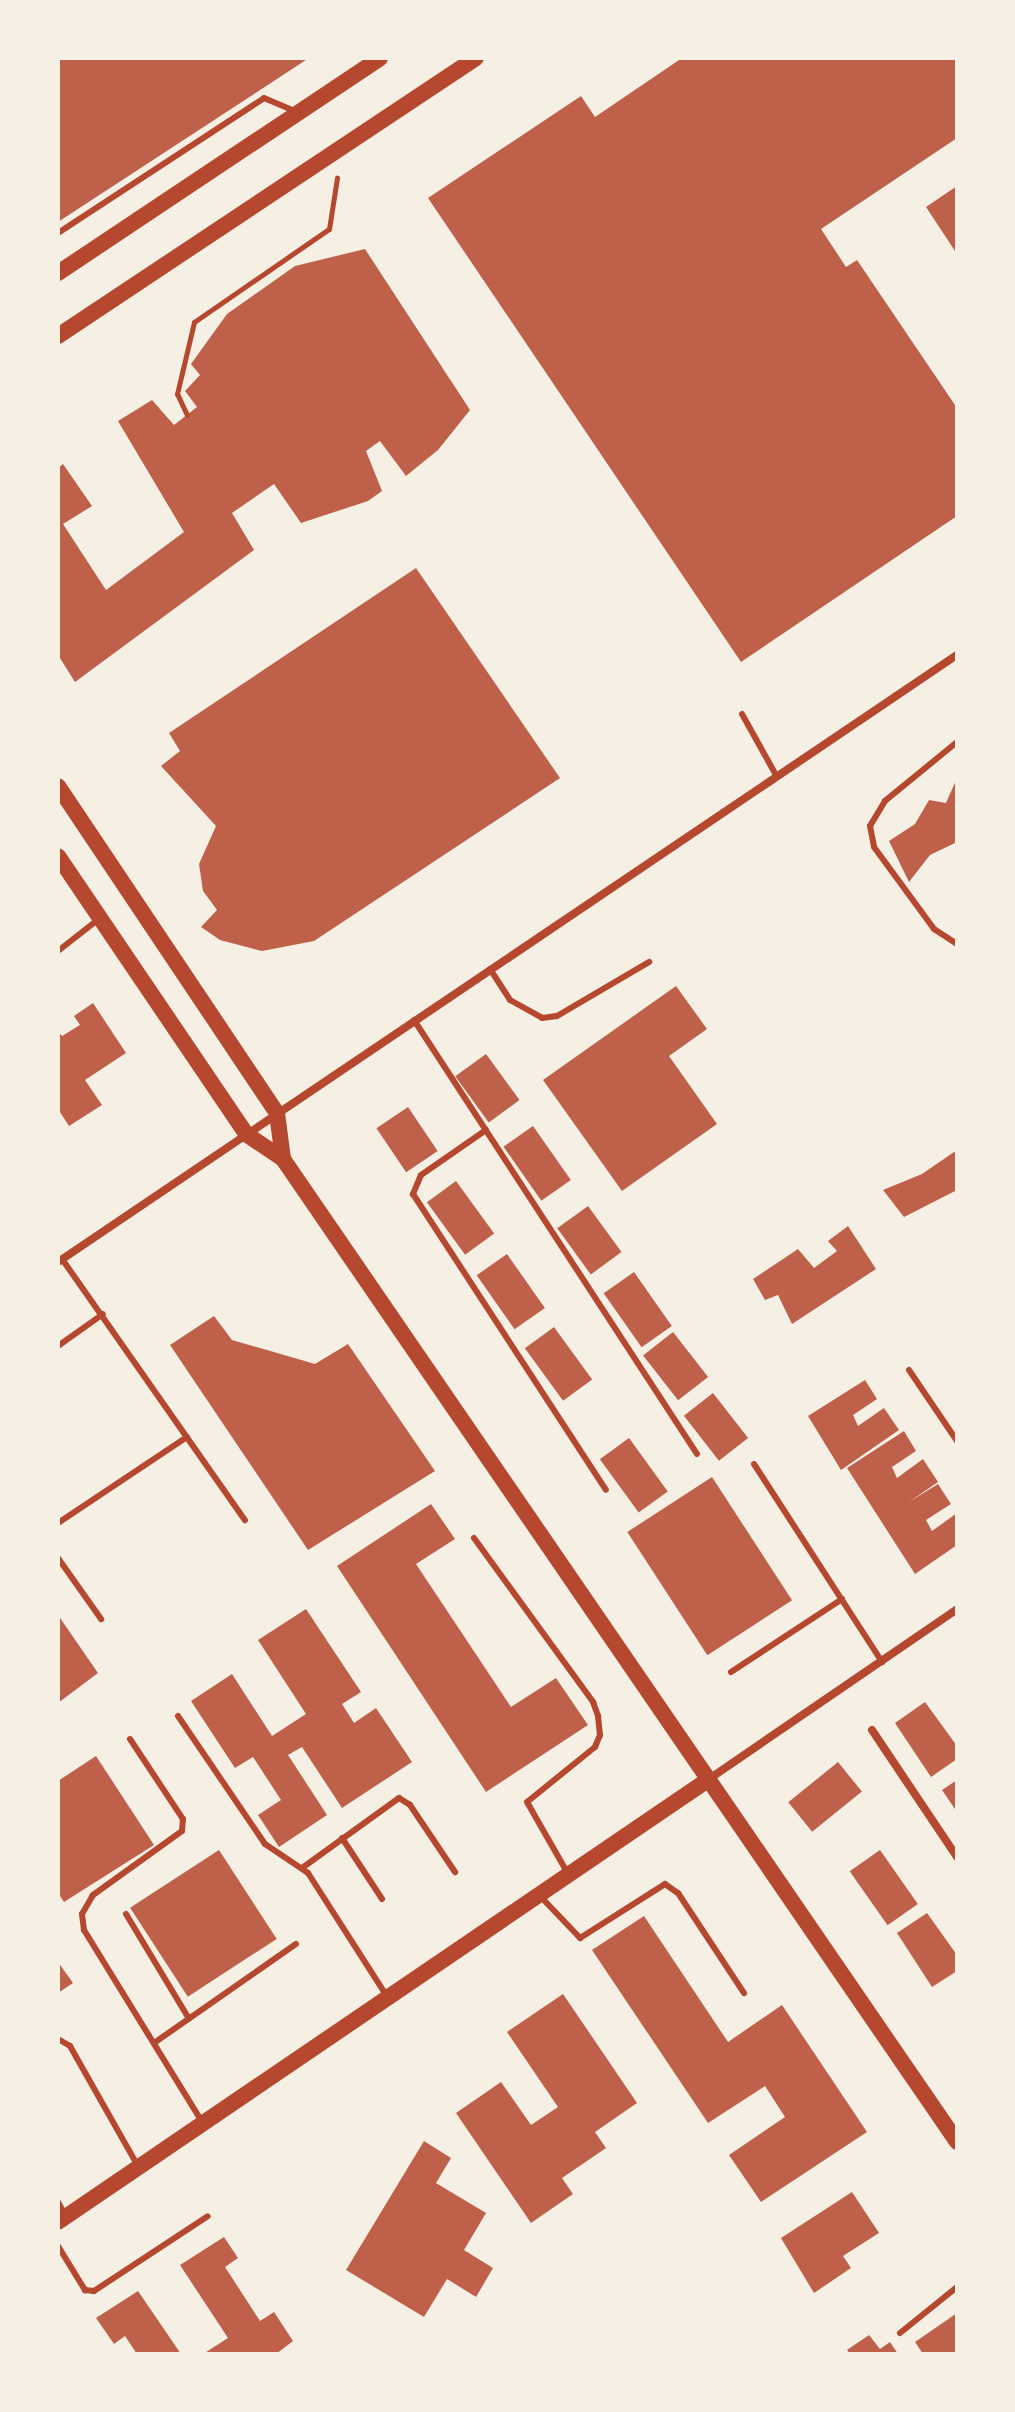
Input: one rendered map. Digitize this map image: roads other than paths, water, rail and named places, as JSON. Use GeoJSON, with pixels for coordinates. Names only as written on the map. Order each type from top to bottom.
{"type":"FeatureCollection","features":[{"type":"Feature","properties":{"kind":"main road"},"geometry":{"type":"LineString","coordinates":[[58,273],[380,58]]}},
{"type":"Feature","properties":{"kind":"main road"},"geometry":{"type":"LineString","coordinates":[[58,336],[476,58]]}},
{"type":"Feature","properties":{"kind":"main road"},"geometry":{"type":"LineString","coordinates":[[58,786],[277,1113],[283,1159]]}},
{"type":"Feature","properties":{"kind":"main road"},"geometry":{"type":"LineString","coordinates":[[58,856],[246,1134],[283,1159],[957,2142]]}},
{"type":"Feature","properties":{"kind":"main road"},"geometry":{"type":"LineString","coordinates":[[61,2214],[139,2167],[709,1779]]}},
{"type":"Feature","properties":{"kind":"street"},"geometry":{"type":"LineString","coordinates":[[60,1261],[957,655]]}},
{"type":"Feature","properties":{"kind":"street"},"geometry":{"type":"LineString","coordinates":[[709,1779],[957,1609]]}},
{"type":"Feature","properties":{"kind":"street"},"geometry":{"type":"LineString","coordinates":[[872,1730],[957,1857]]}},
{"type":"Feature","properties":{"kind":"lane"},"geometry":{"type":"LineString","coordinates":[[58,233],[264,98],[299,112]]}},
{"type":"Feature","properties":{"kind":"lane"},"geometry":{"type":"LineString","coordinates":[[742,714],[777,777]]}},
{"type":"Feature","properties":{"kind":"lane"},"geometry":{"type":"LineString","coordinates":[[957,742],[885,801],[870,826],[874,847],[925,917],[957,944]]}},
{"type":"Feature","properties":{"kind":"lane"},"geometry":{"type":"LineString","coordinates":[[58,951],[101,918]]}},
{"type":"Feature","properties":{"kind":"lane"},"geometry":{"type":"LineString","coordinates":[[490,969],[510,1000],[542,1018],[557,1016],[649,962]]}},
{"type":"Feature","properties":{"kind":"lane"},"geometry":{"type":"LineString","coordinates":[[414,1020],[697,1454]]}},
{"type":"Feature","properties":{"kind":"lane"},"geometry":{"type":"LineString","coordinates":[[486,1130],[421,1175],[413,1194],[606,1490]]}},
{"type":"Feature","properties":{"kind":"lane"},"geometry":{"type":"LineString","coordinates":[[60,1261],[103,1314],[245,1520]]}},
{"type":"Feature","properties":{"kind":"lane"},"geometry":{"type":"LineString","coordinates":[[58,1346],[103,1314]]}},
{"type":"Feature","properties":{"kind":"lane"},"geometry":{"type":"LineString","coordinates":[[909,1370],[957,1441]]}},
{"type":"Feature","properties":{"kind":"lane"},"geometry":{"type":"LineString","coordinates":[[58,1523],[187,1437]]}},
{"type":"Feature","properties":{"kind":"lane"},"geometry":{"type":"LineString","coordinates":[[754,1464],[882,1662]]}},
{"type":"Feature","properties":{"kind":"lane"},"geometry":{"type":"LineString","coordinates":[[474,1538],[593,1702],[598,1716],[600,1735],[595,1747],[527,1802],[568,1875]]}},
{"type":"Feature","properties":{"kind":"lane"},"geometry":{"type":"LineString","coordinates":[[58,1558],[101,1619]]}},
{"type":"Feature","properties":{"kind":"lane"},"geometry":{"type":"LineString","coordinates":[[731,1672],[842,1599]]}},
{"type":"Feature","properties":{"kind":"lane"},"geometry":{"type":"LineString","coordinates":[[178,1716],[265,1844],[302,1868],[388,1998]]}},
{"type":"Feature","properties":{"kind":"lane"},"geometry":{"type":"LineString","coordinates":[[130,1739],[183,1819],[182,1831],[93,1895],[82,1914],[84,1930],[203,2123]]}},
{"type":"Feature","properties":{"kind":"lane"},"geometry":{"type":"LineString","coordinates":[[302,1868],[399,1798],[410,1805],[455,1872]]}},
{"type":"Feature","properties":{"kind":"lane"},"geometry":{"type":"LineString","coordinates":[[342,1838],[382,1899]]}},
{"type":"Feature","properties":{"kind":"lane"},"geometry":{"type":"LineString","coordinates":[[539,1895],[580,1938],[665,1884],[678,1893],[744,1993]]}},
{"type":"Feature","properties":{"kind":"lane"},"geometry":{"type":"LineString","coordinates":[[126,1914],[189,2019]]}},
{"type":"Feature","properties":{"kind":"lane"},"geometry":{"type":"LineString","coordinates":[[154,2043],[296,1944]]}},
{"type":"Feature","properties":{"kind":"lane"},"geometry":{"type":"LineString","coordinates":[[58,2039],[70,2046],[139,2167]]}},
{"type":"Feature","properties":{"kind":"lane"},"geometry":{"type":"LineString","coordinates":[[58,2246],[85,2290],[94,2291],[208,2216]]}},
{"type":"Feature","properties":{"kind":"lane"},"geometry":{"type":"LineString","coordinates":[[900,2333],[957,2287]]}}]}
